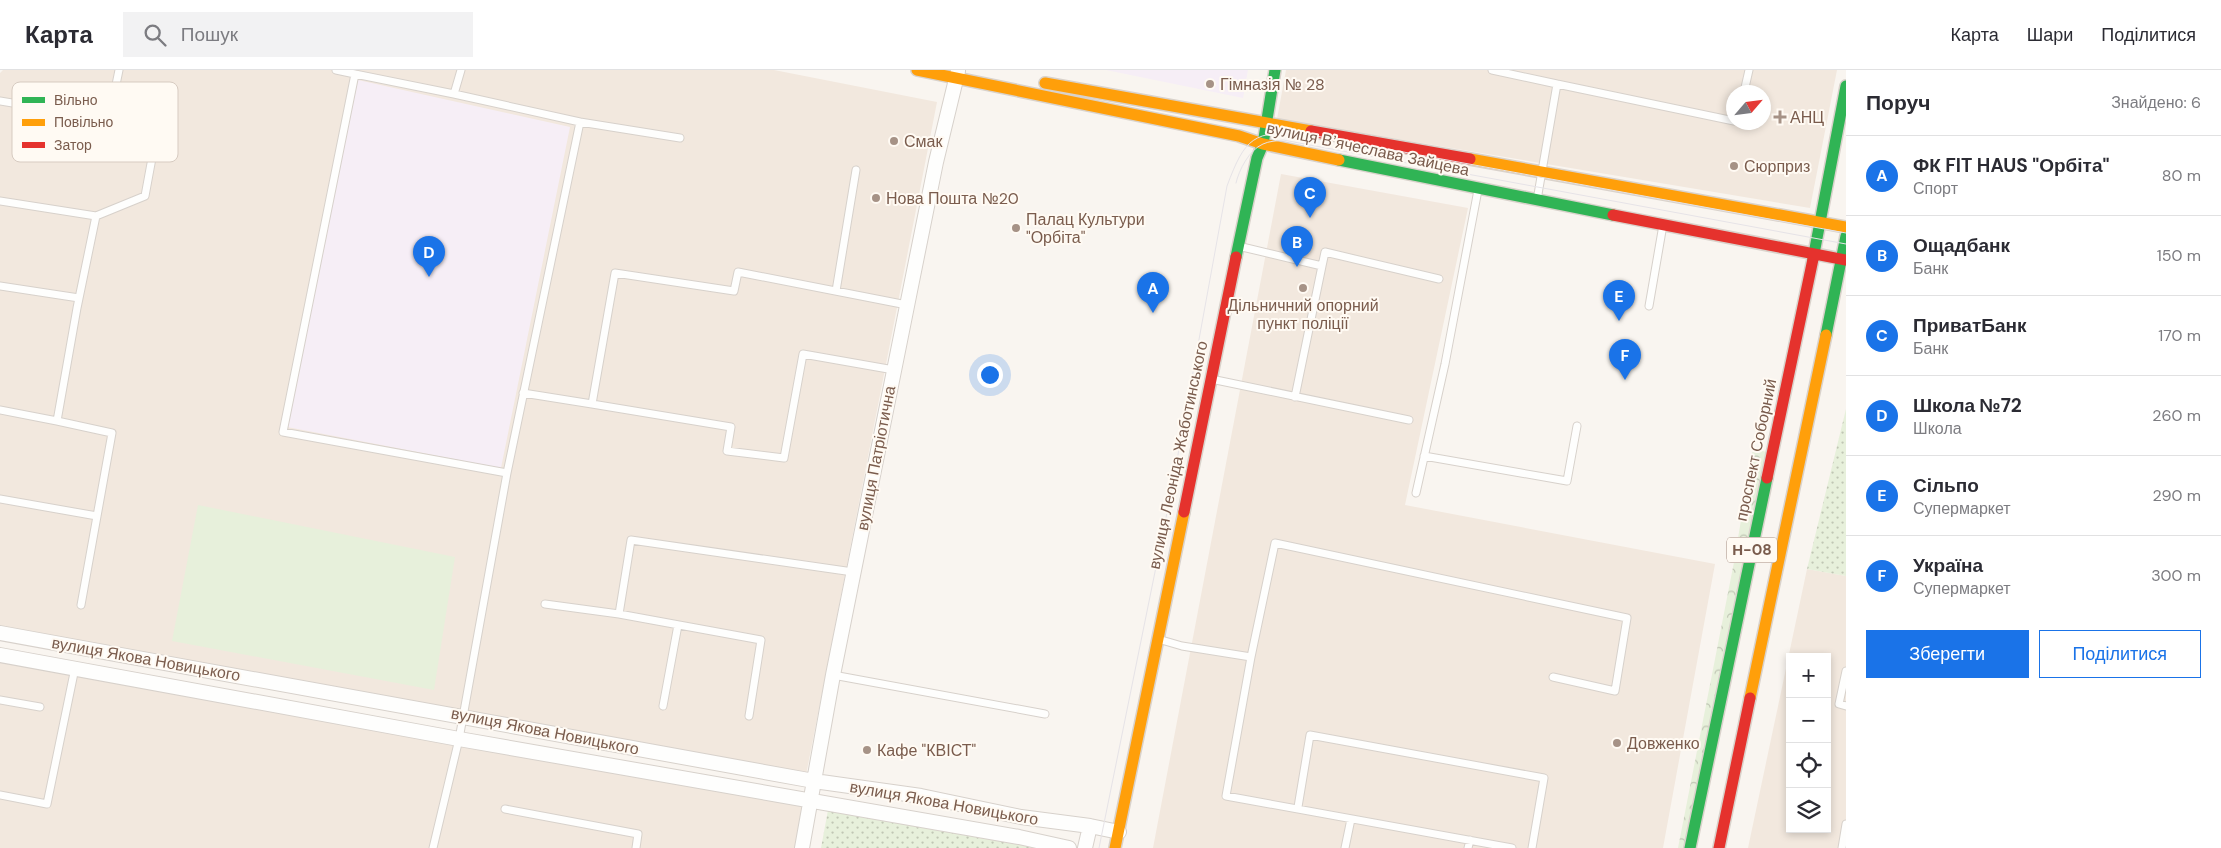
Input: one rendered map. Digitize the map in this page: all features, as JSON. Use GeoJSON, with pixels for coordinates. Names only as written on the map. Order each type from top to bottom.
{"type":"FeatureCollection","features":[{"type":"Feature","properties":{"kind":"main road","name":"вулиця Вʼячеслава Зайцева"},"geometry":{"type":"LineString","coordinates":[[917,70],[957,74],[1239,136],[1263,144],[1478,189],[1844,260]]}},
{"type":"Feature","properties":{"kind":"main road"},"geometry":{"type":"LineString","coordinates":[[972,70],[1002,75]]}},
{"type":"Feature","properties":{"kind":"main road","name":"вулиця Леоніда Жаботинського"},"geometry":{"type":"LineString","coordinates":[[1116,848],[1210,379],[1238,246],[1258,158],[1263,144],[1264,124],[1275,70]]}},
{"type":"Feature","properties":{"kind":"main road","name":"вулиця Вʼячеслава Зайцева"},"geometry":{"type":"LineString","coordinates":[[1031,81],[1846,227]]}},
{"type":"Feature","properties":{"kind":"main road","name":"проспект Соборний"},"geometry":{"type":"LineString","coordinates":[[1690,848],[1814,253],[1846,86]]}},
{"type":"Feature","properties":{"kind":"main road","name":"Н-08"},"geometry":{"type":"LineString","coordinates":[[1719,848],[1844,260],[1846,236]]}},
{"type":"Feature","properties":{"kind":"street","name":"вулиця Патріотична"},"geometry":{"type":"LineString","coordinates":[[802,848],[833,674],[936,162],[957,74]]}},
{"type":"Feature","properties":{"kind":"street","name":"вулиця Якова Новицького"},"geometry":{"type":"LineString","coordinates":[[0,633],[814,781],[921,796],[1021,817],[1090,826],[1119,832]]}},
{"type":"Feature","properties":{"kind":"street","name":"вулиця Якова Новицького"},"geometry":{"type":"LineString","coordinates":[[0,655],[1069,848]]}},
{"type":"Feature","properties":{"kind":"street"},"geometry":{"type":"LineString","coordinates":[[1086,848],[1090,826]]}},
{"type":"Feature","properties":{"kind":"lane"},"geometry":{"type":"LineString","coordinates":[[336,70],[580,122],[680,138]]}},
{"type":"Feature","properties":{"kind":"lane"},"geometry":{"type":"LineString","coordinates":[[454,94],[461,70]]}},
{"type":"Feature","properties":{"kind":"lane"},"geometry":{"type":"LineString","coordinates":[[1492,70],[1726,119]]}},
{"type":"Feature","properties":{"kind":"lane"},"geometry":{"type":"LineString","coordinates":[[1746,85],[1749,70]]}},
{"type":"Feature","properties":{"kind":"lane"},"geometry":{"type":"LineString","coordinates":[[354,74],[283,432],[507,473]]}},
{"type":"Feature","properties":{"kind":"lane"},"geometry":{"type":"LineString","coordinates":[[1537,200],[1557,84]]}},
{"type":"Feature","properties":{"kind":"lane"},"geometry":{"type":"LineString","coordinates":[[433,848],[459,739],[507,473],[580,122]]}},
{"type":"Feature","properties":{"kind":"lane"},"geometry":{"type":"LineString","coordinates":[[0,201],[96,216],[144,196],[150,162]]}},
{"type":"Feature","properties":{"kind":"lane"},"geometry":{"type":"LineString","coordinates":[[836,291],[856,170]]}},
{"type":"Feature","properties":{"kind":"lane"},"geometry":{"type":"LineString","coordinates":[[1416,493],[1446,360],[1478,189]]}},
{"type":"Feature","properties":{"kind":"lane"},"geometry":{"type":"LineString","coordinates":[[58,421],[79,298],[96,216]]}},
{"type":"Feature","properties":{"kind":"lane"},"geometry":{"type":"LineString","coordinates":[[1649,306],[1663,224]]}},
{"type":"Feature","properties":{"kind":"lane"},"geometry":{"type":"LineString","coordinates":[[1238,246],[1322,266]]}},
{"type":"Feature","properties":{"kind":"lane"},"geometry":{"type":"LineString","coordinates":[[1295,397],[1325,252],[1439,279]]}},
{"type":"Feature","properties":{"kind":"lane"},"geometry":{"type":"LineString","coordinates":[[592,404],[615,273],[734,291],[738,272],[907,305]]}},
{"type":"Feature","properties":{"kind":"lane"},"geometry":{"type":"LineString","coordinates":[[0,286],[79,298]]}},
{"type":"Feature","properties":{"kind":"lane"},"geometry":{"type":"LineString","coordinates":[[523,393],[731,427],[727,451],[784,458],[803,354],[894,370]]}},
{"type":"Feature","properties":{"kind":"lane"},"geometry":{"type":"LineString","coordinates":[[1210,379],[1409,420]]}},
{"type":"Feature","properties":{"kind":"lane"},"geometry":{"type":"LineString","coordinates":[[0,410],[112,433],[81,604]]}},
{"type":"Feature","properties":{"kind":"lane"},"geometry":{"type":"LineString","coordinates":[[1424,456],[1567,481],[1577,426]]}},
{"type":"Feature","properties":{"kind":"lane"},"geometry":{"type":"LineString","coordinates":[[0,499],[97,516]]}},
{"type":"Feature","properties":{"kind":"lane"},"geometry":{"type":"LineString","coordinates":[[619,614],[631,540],[854,572]]}},
{"type":"Feature","properties":{"kind":"lane"},"geometry":{"type":"LineString","coordinates":[[1512,848],[1469,844],[1298,807],[1226,796],[1251,656],[1275,542],[1627,618],[1615,691],[1553,677]]}},
{"type":"Feature","properties":{"kind":"lane"},"geometry":{"type":"LineString","coordinates":[[545,604],[619,614],[760,640],[749,716]]}},
{"type":"Feature","properties":{"kind":"lane"},"geometry":{"type":"LineString","coordinates":[[663,706],[678,625]]}},
{"type":"Feature","properties":{"kind":"lane"},"geometry":{"type":"LineString","coordinates":[[1157,639],[1182,646],[1251,656]]}},
{"type":"Feature","properties":{"kind":"lane"},"geometry":{"type":"LineString","coordinates":[[0,795],[47,804],[75,668]]}},
{"type":"Feature","properties":{"kind":"lane"},"geometry":{"type":"LineString","coordinates":[[1846,671],[1839,704],[1846,706]]}},
{"type":"Feature","properties":{"kind":"lane"},"geometry":{"type":"LineString","coordinates":[[833,674],[1045,714]]}},
{"type":"Feature","properties":{"kind":"lane"},"geometry":{"type":"LineString","coordinates":[[0,700],[40,707]]}},
{"type":"Feature","properties":{"kind":"lane"},"geometry":{"type":"LineString","coordinates":[[1298,807],[1310,736],[1544,778],[1532,848]]}},
{"type":"Feature","properties":{"kind":"lane"},"geometry":{"type":"LineString","coordinates":[[505,809],[638,834],[636,848]]}},
{"type":"Feature","properties":{"kind":"lane"},"geometry":{"type":"LineString","coordinates":[[1345,848],[1351,819]]}},
{"type":"Feature","properties":{"kind":"lane"},"geometry":{"type":"LineString","coordinates":[[1842,848],[1846,824]]}},
{"type":"Feature","properties":{"kind":"shaded area"},"geometry":{"type":"Polygon","coordinates":[[[3,70],[774,70],[937,102],[806,775],[0,628],[0,73],[3,70]]]}},
{"type":"Feature","properties":{"kind":"shaded area","name":"Гімназія № 28"},"geometry":{"type":"Polygon","coordinates":[[[1106,70],[1248,70],[1243,98],[1106,70]]]}},
{"type":"Feature","properties":{"kind":"shaded area"},"geometry":{"type":"Polygon","coordinates":[[[1286,70],[1837,70],[1810,208],[1277,119],[1286,70]]]}},
{"type":"Feature","properties":{"kind":"shaded area"},"geometry":{"type":"Polygon","coordinates":[[[358,80],[570,127],[501,468],[287,427],[358,80]]]}},
{"type":"Feature","properties":{"kind":"shaded area"},"geometry":{"type":"Polygon","coordinates":[[[1281,174],[1468,208],[1405,505],[1715,564],[1663,848],[1153,848],[1281,174]]]}},
{"type":"Feature","properties":{"kind":"shaded area"},"geometry":{"type":"Polygon","coordinates":[[[1807,569],[1846,576],[1846,848],[1748,848],[1786,668],[1786,833],[1831,833],[1831,653],[1789,653],[1807,569]]]}},
{"type":"Feature","properties":{"kind":"shaded area"},"geometry":{"type":"Polygon","coordinates":[[[0,660],[805,802],[795,848],[0,848],[0,660]]]}},
{"type":"Feature","properties":{"kind":"green space"},"geometry":{"type":"Polygon","coordinates":[[[1846,409],[1846,576],[1807,569],[1846,409]]]}},
{"type":"Feature","properties":{"kind":"green space"},"geometry":{"type":"Polygon","coordinates":[[[1753,448],[1766,452],[1686,848],[1678,848],[1734,562],[1753,448]]]}},
{"type":"Feature","properties":{"kind":"green space"},"geometry":{"type":"Polygon","coordinates":[[[198,505],[455,557],[434,690],[172,641],[198,505]]]}},
{"type":"Feature","properties":{"kind":"green space"},"geometry":{"type":"Polygon","coordinates":[[[828,810],[1039,848],[821,848],[828,810]]]}},
{"type":"Feature","properties":{"kind":"tram line"},"geometry":{"type":"LineString","coordinates":[[1099,848],[1171,493],[1227,186],[1239,157],[1253,140],[1273,134],[1305,134],[1846,233]]}},
{"type":"Feature","properties":{"kind":"tram line"},"geometry":{"type":"LineString","coordinates":[[1236,183],[1242,167],[1253,151],[1265,143],[1283,140],[1846,244]]}},
{"type":"Feature","properties":{"kind":"traffic: fast"},"geometry":{"type":"LineString","coordinates":[[1236,257],[1257,158],[1263,144],[1275,70]]}},
{"type":"Feature","properties":{"kind":"traffic: fast"},"geometry":{"type":"LineString","coordinates":[[1813,259],[1846,86]]}},
{"type":"Feature","properties":{"kind":"traffic: fast"},"geometry":{"type":"LineString","coordinates":[[1339,160],[1613,215]]}},
{"type":"Feature","properties":{"kind":"traffic: fast"},"geometry":{"type":"LineString","coordinates":[[1826,335],[1846,236]]}},
{"type":"Feature","properties":{"kind":"traffic: fast"},"geometry":{"type":"LineString","coordinates":[[1690,848],[1767,478]]}},
{"type":"Feature","properties":{"kind":"traffic: slow"},"geometry":{"type":"LineString","coordinates":[[917,70],[1239,136],[1263,144],[1339,160]]}},
{"type":"Feature","properties":{"kind":"traffic: slow"},"geometry":{"type":"LineString","coordinates":[[1045,83],[1311,131]]}},
{"type":"Feature","properties":{"kind":"traffic: slow"},"geometry":{"type":"LineString","coordinates":[[1470,159],[1846,227]]}},
{"type":"Feature","properties":{"kind":"traffic: slow"},"geometry":{"type":"LineString","coordinates":[[1750,698],[1826,335]]}},
{"type":"Feature","properties":{"kind":"traffic: slow"},"geometry":{"type":"LineString","coordinates":[[1115,848],[1184,512]]}},
{"type":"Feature","properties":{"kind":"traffic: jam"},"geometry":{"type":"LineString","coordinates":[[1311,131],[1470,159]]}},
{"type":"Feature","properties":{"kind":"traffic: jam"},"geometry":{"type":"LineString","coordinates":[[1613,215],[1846,260]]}},
{"type":"Feature","properties":{"kind":"traffic: jam"},"geometry":{"type":"LineString","coordinates":[[1184,512],[1236,257]]}},
{"type":"Feature","properties":{"kind":"traffic: jam"},"geometry":{"type":"LineString","coordinates":[[1767,478],[1813,259]]}},
{"type":"Feature","properties":{"kind":"traffic: jam"},"geometry":{"type":"LineString","coordinates":[[1719,848],[1750,698]]}},
{"type":"Feature","properties":{"kind":"place","name":"Гімназія № 28"},"geometry":{"type":"Point","coordinates":[1210,84]}},
{"type":"Feature","properties":{"kind":"place","name":"АНЦ"},"geometry":{"type":"Point","coordinates":[1780,117]}},
{"type":"Feature","properties":{"kind":"place","name":"Смак"},"geometry":{"type":"Point","coordinates":[894,141]}},
{"type":"Feature","properties":{"kind":"place","name":"Сюрприз"},"geometry":{"type":"Point","coordinates":[1734,166]}},
{"type":"Feature","properties":{"kind":"place","name":"Нова Пошта №20"},"geometry":{"type":"Point","coordinates":[876,198]}},
{"type":"Feature","properties":{"kind":"place","name":"ПриватБанк"},"geometry":{"type":"Point","coordinates":[1310,218]}},
{"type":"Feature","properties":{"kind":"place","name":"Палац Культури \"Орбіта\""},"geometry":{"type":"Point","coordinates":[1016,228]}},
{"type":"Feature","properties":{"kind":"place","name":"Ощадбанк"},"geometry":{"type":"Point","coordinates":[1297,267]}},
{"type":"Feature","properties":{"kind":"place","name":"Школа №72"},"geometry":{"type":"Point","coordinates":[429,277]}},
{"type":"Feature","properties":{"kind":"place","name":"Дільничний опорний пункт поліції"},"geometry":{"type":"Point","coordinates":[1303,288]}},
{"type":"Feature","properties":{"kind":"place","name":"ФК FIT HAUS \"Орбіта\""},"geometry":{"type":"Point","coordinates":[1153,313]}},
{"type":"Feature","properties":{"kind":"place","name":"Сільпо"},"geometry":{"type":"Point","coordinates":[1619,321]}},
{"type":"Feature","properties":{"kind":"place","name":"Україна"},"geometry":{"type":"Point","coordinates":[1625,380]}},
{"type":"Feature","properties":{"kind":"place","name":"Довженко"},"geometry":{"type":"Point","coordinates":[1617,743]}},
{"type":"Feature","properties":{"kind":"place","name":"Кафе \"КВІСТ\""},"geometry":{"type":"Point","coordinates":[867,750]}}]}
